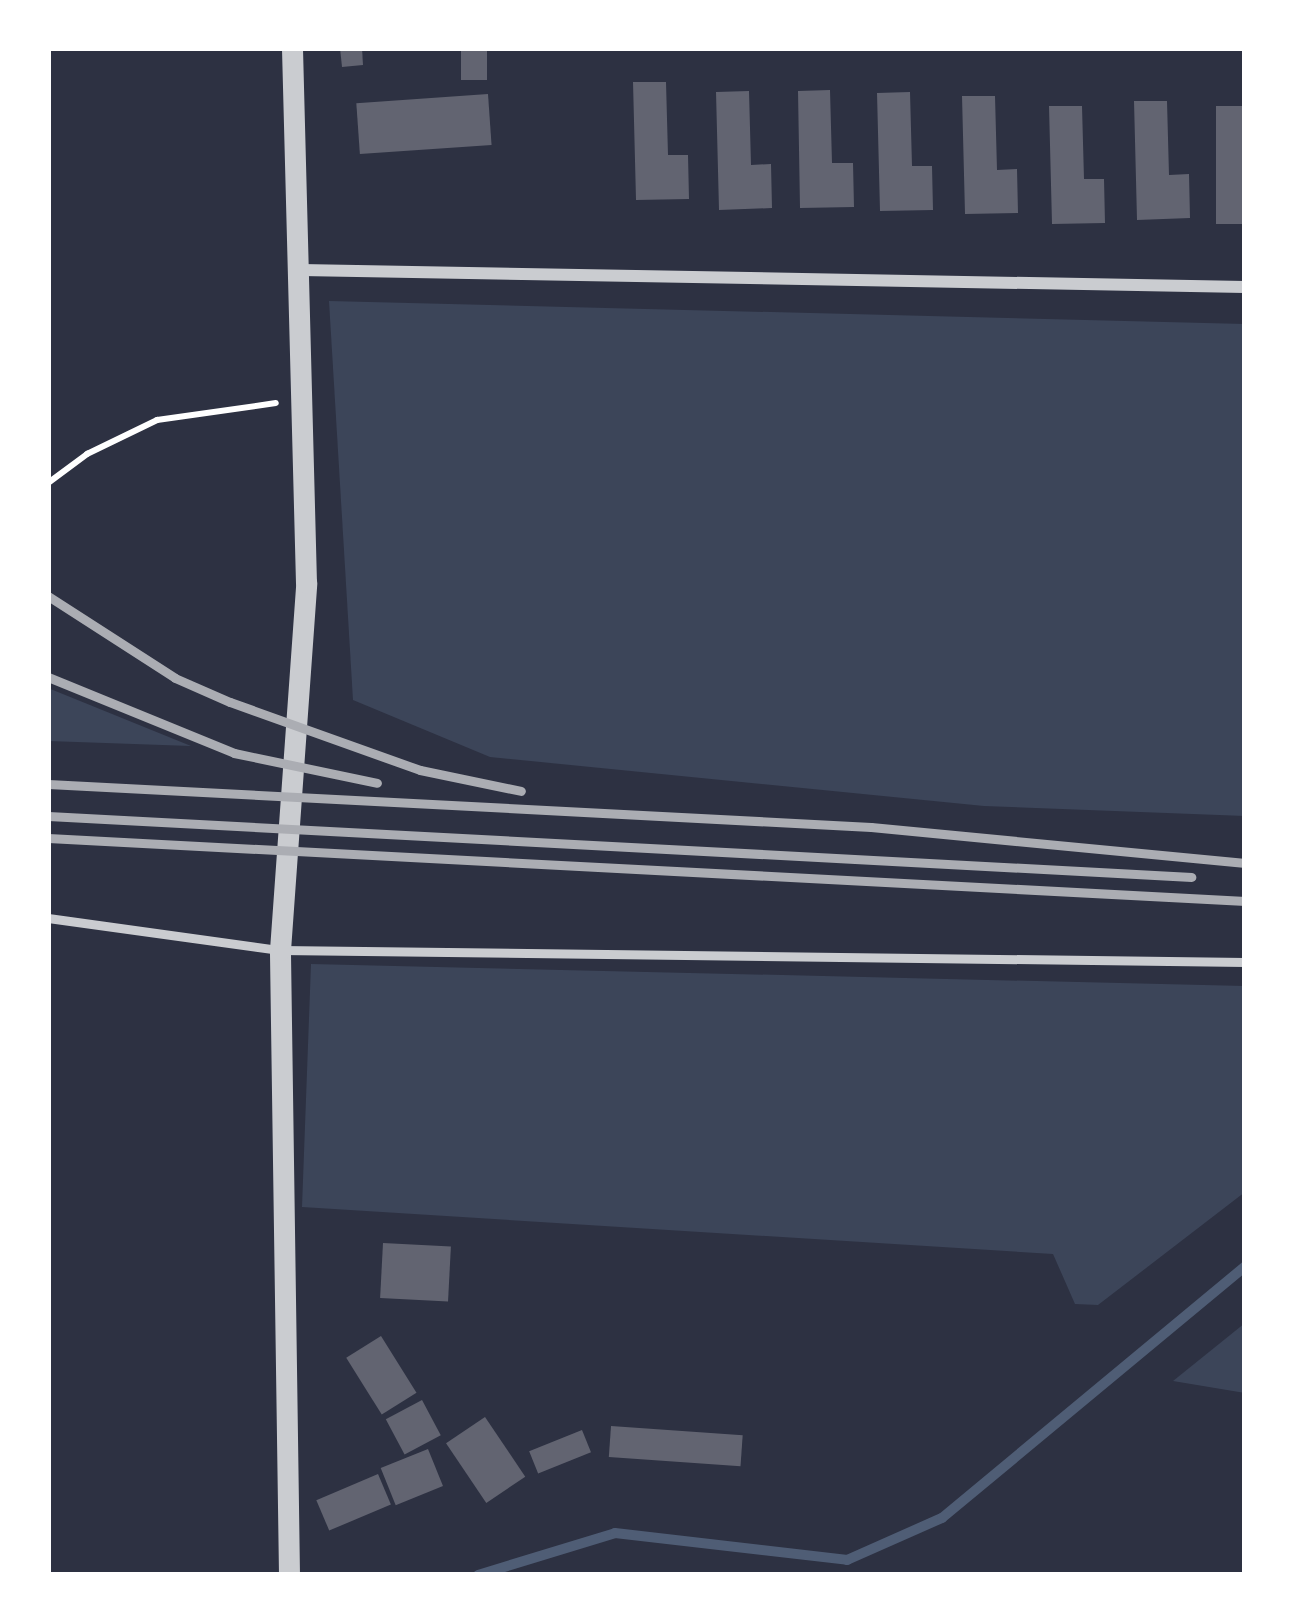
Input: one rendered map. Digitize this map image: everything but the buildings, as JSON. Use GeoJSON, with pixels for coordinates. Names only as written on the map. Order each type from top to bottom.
{"type":"FeatureCollection","features":[{"type":"Feature","properties":{"kind":"street"},"geometry":{"type":"LineString","coordinates":[[289,1575],[280,950],[306,583],[302,270],[292,48]]}},
{"type":"Feature","properties":{"kind":"street"},"geometry":{"type":"LineString","coordinates":[[302,270],[1245,287]]}},
{"type":"Feature","properties":{"kind":"lane"},"geometry":{"type":"LineString","coordinates":[[48,918],[280,950],[1245,962]]}},
{"type":"Feature","properties":{"kind":"path"},"geometry":{"type":"LineString","coordinates":[[48,483],[87,454],[158,420],[304,402]]}},
{"type":"Feature","properties":{"kind":"shaded area"},"geometry":{"type":"Polygon","coordinates":[[[329,301],[1245,324],[1245,816],[984,806],[490,757],[353,700],[329,301]]]}},
{"type":"Feature","properties":{"kind":"shaded area"},"geometry":{"type":"Polygon","coordinates":[[[48,688],[191,746],[48,741],[48,688]]]}},
{"type":"Feature","properties":{"kind":"shaded area"},"geometry":{"type":"Polygon","coordinates":[[[311,964],[1245,986],[1245,1192],[1098,1305],[1075,1304],[1053,1254],[302,1207],[311,964]]]}},
{"type":"Feature","properties":{"kind":"shaded area"},"geometry":{"type":"Polygon","coordinates":[[[1245,1323],[1245,1393],[1173,1381],[1245,1323]]]}},
{"type":"Feature","properties":{"kind":"waterway"},"geometry":{"type":"LineString","coordinates":[[478,1575],[615,1533],[847,1560],[942,1518],[1245,1266]]}},
{"type":"Feature","properties":{"kind":"railway"},"geometry":{"type":"LineString","coordinates":[[48,596],[175,678],[230,702],[420,770],[521,791]]}},
{"type":"Feature","properties":{"kind":"railway"},"geometry":{"type":"LineString","coordinates":[[48,677],[234,753],[377,783]]}},
{"type":"Feature","properties":{"kind":"railway"},"geometry":{"type":"LineString","coordinates":[[48,784],[871,827],[1245,863]]}},
{"type":"Feature","properties":{"kind":"railway"},"geometry":{"type":"LineString","coordinates":[[48,816],[1191,877]]}},
{"type":"Feature","properties":{"kind":"railway"},"geometry":{"type":"LineString","coordinates":[[48,838],[1245,901]]}}]}
